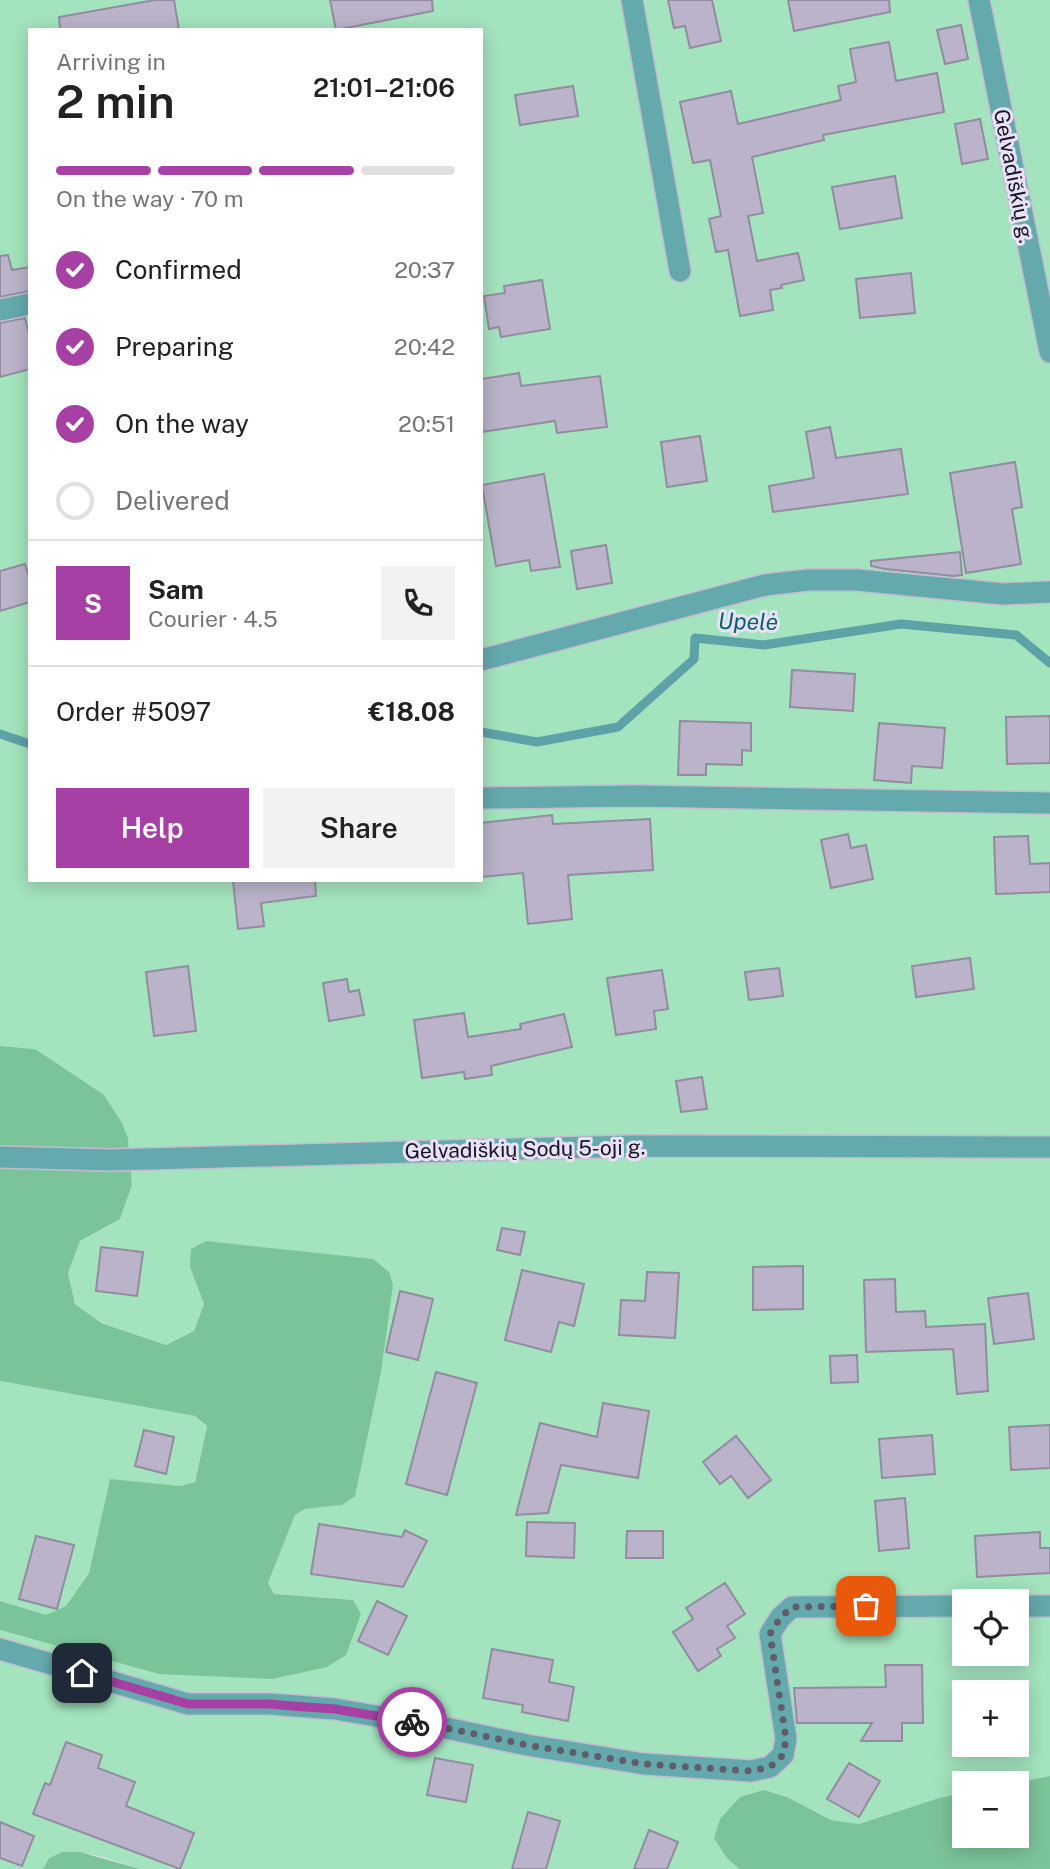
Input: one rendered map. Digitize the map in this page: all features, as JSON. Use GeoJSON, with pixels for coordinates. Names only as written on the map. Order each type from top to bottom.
{"type":"FeatureCollection","features":[{"type":"Feature","properties":{"kind":"street"},"geometry":{"type":"LineString","coordinates":[[632,0],[680,271]]}},
{"type":"Feature","properties":{"kind":"street","name":"Gelvadiškių g."},"geometry":{"type":"LineString","coordinates":[[979,0],[1047,323],[1050,352]]}},
{"type":"Feature","properties":{"kind":"street"},"geometry":{"type":"LineString","coordinates":[[0,310],[28,304]]}},
{"type":"Feature","properties":{"kind":"street"},"geometry":{"type":"LineString","coordinates":[[483,659],[765,585],[808,580],[857,580],[1003,594],[1050,593]]}},
{"type":"Feature","properties":{"kind":"street"},"geometry":{"type":"LineString","coordinates":[[483,799],[636,796],[1050,803]]}},
{"type":"Feature","properties":{"kind":"street","name":"Gelvadiškių Sodų 5-oji g."},"geometry":{"type":"LineString","coordinates":[[0,1157],[110,1160],[632,1146],[1050,1147]]}},
{"type":"Feature","properties":{"kind":"street"},"geometry":{"type":"LineString","coordinates":[[1029,1606],[1050,1605]]}},
{"type":"Feature","properties":{"kind":"street"},"geometry":{"type":"LineString","coordinates":[[0,1649],[188,1704],[270,1704],[335,1709],[631,1762],[751,1771],[770,1767],[783,1755],[786,1739],[770,1634],[780,1618],[792,1607],[952,1606]]}},
{"type":"Feature","properties":{"kind":"green space"},"geometry":{"type":"Polygon","coordinates":[[[0,0],[1050,0],[1050,1776],[1029,1780],[1029,1771],[952,1771],[952,1795],[859,1824],[831,1820],[789,1798],[726,1857],[739,1869],[140,1869],[106,1858],[67,1852],[49,1859],[43,1869],[0,1869],[0,1630],[160,1674],[353,1600],[274,1594],[268,1583],[295,1515],[305,1509],[342,1505],[190,1267],[204,1304],[194,1331],[166,1345],[101,1323],[75,1304],[68,1273],[80,1241],[120,1219],[132,1185],[128,1138],[35,1049],[0,1046],[0,0]]]}},
{"type":"Feature","properties":{"kind":"green space"},"geometry":{"type":"Polygon","coordinates":[[[0,1046],[35,1049],[104,1095],[128,1138],[132,1185],[120,1219],[80,1241],[68,1273],[75,1304],[101,1323],[166,1345],[194,1331],[204,1304],[190,1267],[191,1249],[206,1241],[373,1259],[389,1272],[393,1285],[381,1372],[355,1496],[342,1505],[305,1509],[295,1515],[268,1583],[274,1594],[353,1600],[361,1614],[346,1655],[327,1667],[272,1679],[159,1674],[0,1630],[0,1601],[46,1615],[66,1606],[89,1573],[110,1479],[180,1486],[195,1482],[207,1426],[195,1416],[0,1381],[0,1046]]]}},
{"type":"Feature","properties":{"kind":"green space"},"geometry":{"type":"Polygon","coordinates":[[[0,1381],[195,1416],[207,1425],[195,1482],[180,1486],[110,1480],[89,1573],[66,1606],[46,1616],[0,1601],[0,1381]]]}},
{"type":"Feature","properties":{"kind":"green space"},"geometry":{"type":"Polygon","coordinates":[[[1050,1776],[1050,1869],[739,1869],[726,1857],[714,1838],[720,1819],[740,1797],[764,1790],[789,1798],[831,1820],[859,1824],[952,1795],[952,1848],[1029,1848],[1029,1780],[1050,1776]]]}},
{"type":"Feature","properties":{"kind":"green space"},"geometry":{"type":"Polygon","coordinates":[[[62,1852],[80,1852],[140,1869],[43,1869],[49,1858],[62,1852]]]}},
{"type":"Feature","properties":{"kind":"building"},"geometry":{"type":"Polygon","coordinates":[[[155,0],[174,0],[179,28],[60,28],[59,17],[155,0]]]}},
{"type":"Feature","properties":{"kind":"building"},"geometry":{"type":"Polygon","coordinates":[[[330,0],[432,0],[433,11],[336,28],[330,0]]]}},
{"type":"Feature","properties":{"kind":"building"},"geometry":{"type":"Polygon","coordinates":[[[668,0],[712,0],[721,41],[690,48],[685,26],[674,28],[668,0]]]}},
{"type":"Feature","properties":{"kind":"building"},"geometry":{"type":"Polygon","coordinates":[[[788,0],[889,0],[890,12],[794,31],[788,0]]]}},
{"type":"Feature","properties":{"kind":"building"},"geometry":{"type":"Polygon","coordinates":[[[961,25],[968,59],[945,64],[937,30],[961,25]]]}},
{"type":"Feature","properties":{"kind":"building"},"geometry":{"type":"Polygon","coordinates":[[[889,42],[896,81],[937,73],[944,112],[823,135],[824,140],[752,157],[763,213],[748,216],[757,261],[798,253],[804,280],[770,290],[773,310],[740,316],[728,250],[716,252],[709,219],[721,216],[710,160],[693,163],[680,102],[731,91],[738,124],[841,100],[838,86],[856,82],[850,49],[889,42]]]}},
{"type":"Feature","properties":{"kind":"building"},"geometry":{"type":"Polygon","coordinates":[[[573,86],[578,116],[520,125],[515,95],[573,86]]]}},
{"type":"Feature","properties":{"kind":"building"},"geometry":{"type":"Polygon","coordinates":[[[980,119],[988,159],[962,164],[955,124],[980,119]]]}},
{"type":"Feature","properties":{"kind":"building"},"geometry":{"type":"Polygon","coordinates":[[[895,176],[902,218],[840,229],[832,187],[895,176]]]}},
{"type":"Feature","properties":{"kind":"building"},"geometry":{"type":"Polygon","coordinates":[[[8,255],[12,270],[28,267],[28,291],[0,297],[0,256],[8,255]]]}},
{"type":"Feature","properties":{"kind":"building"},"geometry":{"type":"Polygon","coordinates":[[[911,273],[915,313],[860,318],[856,279],[911,273]]]}},
{"type":"Feature","properties":{"kind":"building"},"geometry":{"type":"Polygon","coordinates":[[[542,280],[550,329],[501,337],[499,327],[489,329],[484,296],[505,293],[504,286],[542,280]]]}},
{"type":"Feature","properties":{"kind":"building"},"geometry":{"type":"Polygon","coordinates":[[[25,318],[28,329],[28,370],[0,377],[0,323],[25,318]]]}},
{"type":"Feature","properties":{"kind":"building"},"geometry":{"type":"Polygon","coordinates":[[[519,373],[521,386],[600,376],[607,427],[557,433],[555,421],[483,432],[483,379],[519,373]]]}},
{"type":"Feature","properties":{"kind":"building"},"geometry":{"type":"Polygon","coordinates":[[[830,427],[836,458],[901,449],[908,494],[773,512],[769,486],[814,478],[806,432],[830,427]]]}},
{"type":"Feature","properties":{"kind":"building"},"geometry":{"type":"Polygon","coordinates":[[[700,436],[707,481],[667,487],[661,442],[700,436]]]}},
{"type":"Feature","properties":{"kind":"building"},"geometry":{"type":"Polygon","coordinates":[[[1015,462],[1022,507],[1012,509],[1021,564],[966,573],[950,473],[1015,462]]]}},
{"type":"Feature","properties":{"kind":"building"},"geometry":{"type":"Polygon","coordinates":[[[544,474],[560,567],[531,571],[529,560],[496,566],[483,485],[544,474]]]}},
{"type":"Feature","properties":{"kind":"building"},"geometry":{"type":"Polygon","coordinates":[[[606,545],[612,583],[577,589],[571,551],[606,545]]]}},
{"type":"Feature","properties":{"kind":"building"},"geometry":{"type":"Polygon","coordinates":[[[960,552],[962,575],[871,566],[871,561],[960,552]]]}},
{"type":"Feature","properties":{"kind":"building"},"geometry":{"type":"Polygon","coordinates":[[[25,564],[28,574],[28,603],[0,611],[0,571],[25,564]]]}},
{"type":"Feature","properties":{"kind":"building"},"geometry":{"type":"Polygon","coordinates":[[[792,670],[855,674],[853,711],[790,707],[792,670]]]}},
{"type":"Feature","properties":{"kind":"building"},"geometry":{"type":"Polygon","coordinates":[[[1050,716],[1050,763],[1007,764],[1006,717],[1050,716]]]}},
{"type":"Feature","properties":{"kind":"building"},"geometry":{"type":"Polygon","coordinates":[[[680,721],[751,723],[751,751],[742,750],[742,765],[706,764],[706,775],[678,775],[680,721]]]}},
{"type":"Feature","properties":{"kind":"building"},"geometry":{"type":"Polygon","coordinates":[[[879,723],[945,728],[942,768],[912,766],[911,783],[874,780],[879,723]]]}},
{"type":"Feature","properties":{"kind":"building"},"geometry":{"type":"Polygon","coordinates":[[[552,815],[553,824],[650,819],[653,870],[568,875],[572,919],[528,924],[523,873],[483,877],[483,823],[552,815]]]}},
{"type":"Feature","properties":{"kind":"building"},"geometry":{"type":"Polygon","coordinates":[[[848,834],[851,848],[866,845],[873,879],[831,888],[821,840],[848,834]]]}},
{"type":"Feature","properties":{"kind":"building"},"geometry":{"type":"Polygon","coordinates":[[[1028,836],[1030,864],[1050,863],[1050,892],[996,894],[994,837],[1028,836]]]}},
{"type":"Feature","properties":{"kind":"building"},"geometry":{"type":"Polygon","coordinates":[[[233,882],[315,882],[316,896],[261,903],[264,926],[238,929],[233,882]]]}},
{"type":"Feature","properties":{"kind":"building"},"geometry":{"type":"Polygon","coordinates":[[[970,958],[974,989],[916,997],[912,966],[970,958]]]}},
{"type":"Feature","properties":{"kind":"building"},"geometry":{"type":"Polygon","coordinates":[[[188,966],[196,1031],[154,1036],[146,972],[188,966]]]}},
{"type":"Feature","properties":{"kind":"building"},"geometry":{"type":"Polygon","coordinates":[[[779,968],[783,996],[749,1000],[745,972],[779,968]]]}},
{"type":"Feature","properties":{"kind":"building"},"geometry":{"type":"Polygon","coordinates":[[[662,970],[668,1009],[654,1011],[656,1029],[616,1035],[607,978],[662,970]]]}},
{"type":"Feature","properties":{"kind":"building"},"geometry":{"type":"Polygon","coordinates":[[[347,979],[349,992],[359,990],[364,1015],[329,1021],[323,983],[347,979]]]}},
{"type":"Feature","properties":{"kind":"building"},"geometry":{"type":"Polygon","coordinates":[[[464,1013],[468,1037],[521,1029],[520,1024],[564,1014],[572,1047],[491,1066],[492,1075],[465,1079],[464,1072],[422,1078],[414,1020],[464,1013]]]}},
{"type":"Feature","properties":{"kind":"building"},"geometry":{"type":"Polygon","coordinates":[[[702,1077],[707,1109],[681,1112],[676,1081],[702,1077]]]}},
{"type":"Feature","properties":{"kind":"building"},"geometry":{"type":"Polygon","coordinates":[[[502,1228],[525,1232],[520,1255],[497,1250],[502,1228]]]}},
{"type":"Feature","properties":{"kind":"building"},"geometry":{"type":"Polygon","coordinates":[[[101,1247],[143,1252],[137,1296],[96,1291],[101,1247]]]}},
{"type":"Feature","properties":{"kind":"building"},"geometry":{"type":"Polygon","coordinates":[[[803,1266],[803,1309],[753,1310],[753,1267],[803,1266]]]}},
{"type":"Feature","properties":{"kind":"building"},"geometry":{"type":"Polygon","coordinates":[[[522,1270],[584,1284],[574,1326],[559,1322],[551,1352],[505,1340],[522,1270]]]}},
{"type":"Feature","properties":{"kind":"building"},"geometry":{"type":"Polygon","coordinates":[[[647,1272],[679,1273],[675,1338],[619,1335],[621,1300],[645,1301],[647,1272]]]}},
{"type":"Feature","properties":{"kind":"building"},"geometry":{"type":"Polygon","coordinates":[[[895,1279],[896,1312],[925,1311],[926,1327],[985,1324],[988,1391],[957,1394],[953,1349],[866,1352],[864,1280],[895,1279]]]}},
{"type":"Feature","properties":{"kind":"building"},"geometry":{"type":"Polygon","coordinates":[[[400,1291],[433,1299],[418,1360],[386,1352],[400,1291]]]}},
{"type":"Feature","properties":{"kind":"building"},"geometry":{"type":"Polygon","coordinates":[[[1028,1293],[1034,1339],[994,1344],[988,1298],[1028,1293]]]}},
{"type":"Feature","properties":{"kind":"building"},"geometry":{"type":"Polygon","coordinates":[[[857,1355],[858,1382],[831,1383],[830,1356],[857,1355]]]}},
{"type":"Feature","properties":{"kind":"building"},"geometry":{"type":"Polygon","coordinates":[[[436,1372],[477,1383],[447,1495],[406,1484],[436,1372]]]}},
{"type":"Feature","properties":{"kind":"building"},"geometry":{"type":"Polygon","coordinates":[[[603,1403],[649,1411],[638,1478],[561,1465],[548,1513],[516,1515],[540,1423],[597,1437],[603,1403]]]}},
{"type":"Feature","properties":{"kind":"building"},"geometry":{"type":"Polygon","coordinates":[[[1050,1425],[1050,1468],[1011,1470],[1009,1427],[1050,1425]]]}},
{"type":"Feature","properties":{"kind":"building"},"geometry":{"type":"Polygon","coordinates":[[[144,1430],[174,1437],[166,1474],[135,1466],[144,1430]]]}},
{"type":"Feature","properties":{"kind":"building"},"geometry":{"type":"Polygon","coordinates":[[[932,1435],[935,1474],[882,1478],[879,1439],[932,1435]]]}},
{"type":"Feature","properties":{"kind":"building"},"geometry":{"type":"Polygon","coordinates":[[[736,1436],[771,1480],[748,1498],[731,1476],[720,1484],[703,1462],[736,1436]]]}},
{"type":"Feature","properties":{"kind":"building"},"geometry":{"type":"Polygon","coordinates":[[[905,1498],[909,1548],[879,1551],[875,1501],[905,1498]]]}},
{"type":"Feature","properties":{"kind":"building"},"geometry":{"type":"Polygon","coordinates":[[[527,1522],[575,1523],[574,1558],[526,1556],[527,1522]]]}},
{"type":"Feature","properties":{"kind":"building"},"geometry":{"type":"Polygon","coordinates":[[[319,1524],[402,1537],[405,1530],[427,1541],[403,1587],[311,1574],[319,1524]]]}},
{"type":"Feature","properties":{"kind":"building"},"geometry":{"type":"Polygon","coordinates":[[[627,1531],[663,1531],[663,1558],[626,1558],[627,1531]]]}},
{"type":"Feature","properties":{"kind":"building"},"geometry":{"type":"Polygon","coordinates":[[[1040,1532],[1040,1548],[1050,1548],[1050,1573],[977,1577],[975,1536],[1040,1532]]]}},
{"type":"Feature","properties":{"kind":"building"},"geometry":{"type":"Polygon","coordinates":[[[36,1536],[74,1545],[57,1609],[19,1599],[36,1536]]]}},
{"type":"Feature","properties":{"kind":"building"},"geometry":{"type":"Polygon","coordinates":[[[725,1583],[745,1614],[727,1626],[735,1638],[717,1649],[721,1656],[698,1671],[673,1632],[693,1619],[686,1608],[725,1583]]]}},
{"type":"Feature","properties":{"kind":"building"},"geometry":{"type":"Polygon","coordinates":[[[377,1601],[407,1616],[388,1655],[358,1641],[377,1601]]]}},
{"type":"Feature","properties":{"kind":"building"},"geometry":{"type":"Polygon","coordinates":[[[492,1649],[553,1660],[549,1682],[574,1687],[568,1721],[522,1712],[523,1705],[483,1698],[492,1649]]]}},
{"type":"Feature","properties":{"kind":"building"},"geometry":{"type":"Polygon","coordinates":[[[885,1665],[922,1665],[923,1723],[902,1723],[902,1741],[861,1741],[872,1723],[797,1723],[794,1688],[886,1687],[885,1665]]]}},
{"type":"Feature","properties":{"kind":"building"},"geometry":{"type":"Polygon","coordinates":[[[66,1742],[102,1755],[98,1768],[135,1782],[126,1806],[194,1833],[180,1869],[33,1814],[45,1783],[50,1785],[66,1742]]]}},
{"type":"Feature","properties":{"kind":"building"},"geometry":{"type":"Polygon","coordinates":[[[435,1758],[473,1765],[466,1802],[427,1795],[435,1758]]]}},
{"type":"Feature","properties":{"kind":"building"},"geometry":{"type":"Polygon","coordinates":[[[849,1763],[880,1781],[859,1817],[827,1799],[849,1763]]]}},
{"type":"Feature","properties":{"kind":"building"},"geometry":{"type":"Polygon","coordinates":[[[528,1812],[560,1821],[546,1869],[512,1869],[528,1812]]]}},
{"type":"Feature","properties":{"kind":"building"},"geometry":{"type":"Polygon","coordinates":[[[0,1822],[34,1836],[22,1866],[0,1858],[0,1822]]]}},
{"type":"Feature","properties":{"kind":"building"},"geometry":{"type":"Polygon","coordinates":[[[649,1830],[678,1842],[667,1869],[634,1869],[649,1830]]]}},
{"type":"Feature","properties":{"kind":"waterway","name":"Upelė"},"geometry":{"type":"LineString","coordinates":[[483,732],[537,742],[618,727],[694,659],[695,638],[764,645],[901,624],[1016,635],[1050,663]]}},
{"type":"Feature","properties":{"kind":"waterway","name":"Upelė"},"geometry":{"type":"LineString","coordinates":[[0,734],[28,743]]}},
{"type":"Feature","properties":{"kind":"way so far"},"geometry":{"type":"LineString","coordinates":[[412,1722],[527,1745],[644,1764],[751,1771],[770,1767],[783,1755],[786,1739],[770,1634],[780,1618],[792,1607],[866,1606]]}},
{"type":"Feature","properties":{"kind":"route"},"geometry":{"type":"LineString","coordinates":[[82,1673],[188,1704],[270,1704],[335,1709],[412,1722]]}}]}
